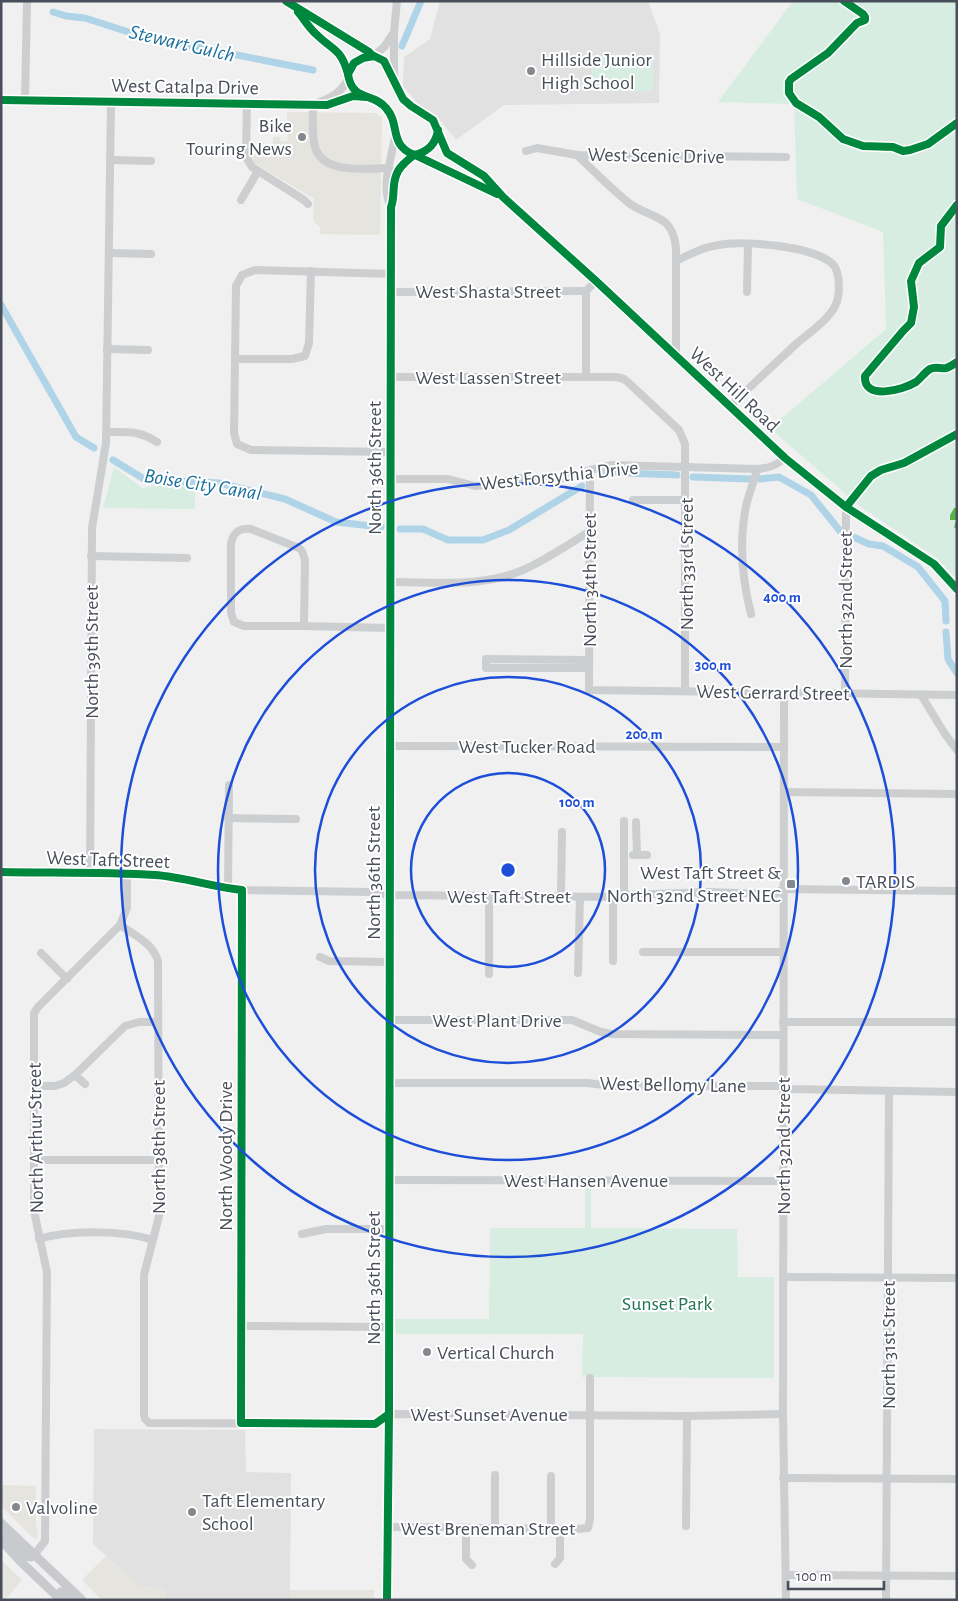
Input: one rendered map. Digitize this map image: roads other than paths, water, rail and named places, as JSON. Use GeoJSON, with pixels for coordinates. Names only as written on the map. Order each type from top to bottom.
{"type":"FeatureCollection","features":[{"type":"Feature","properties":{"kind":"main road"},"geometry":{"type":"LineString","coordinates":[[1,1523],[82,1600]]}},
{"type":"Feature","properties":{"kind":"main road"},"geometry":{"type":"LineString","coordinates":[[1,1535],[26,1556],[31,1558],[35,1554]]}},
{"type":"Feature","properties":{"kind":"main road"},"geometry":{"type":"LineString","coordinates":[[1,1540],[59,1598],[62,1592],[74,1600]]}},
{"type":"Feature","properties":{"kind":"street"},"geometry":{"type":"LineString","coordinates":[[25,100],[27,1]]}},
{"type":"Feature","properties":{"kind":"street"},"geometry":{"type":"LineString","coordinates":[[286,1],[384,61],[403,99],[433,120],[438,130],[435,142],[400,168],[396,176],[389,168],[336,167],[323,160],[314,146],[314,104]]}},
{"type":"Feature","properties":{"kind":"street"},"geometry":{"type":"LineString","coordinates":[[394,81],[394,32],[397,1]]}},
{"type":"Feature","properties":{"kind":"street"},"geometry":{"type":"LineString","coordinates":[[295,8],[316,35],[340,53],[354,90],[377,101],[386,108],[391,116],[395,134]]}},
{"type":"Feature","properties":{"kind":"street"},"geometry":{"type":"LineString","coordinates":[[374,56],[385,46],[394,32]]}},
{"type":"Feature","properties":{"kind":"street","name":"West Catalpa Drive"},"geometry":{"type":"LineString","coordinates":[[314,104],[340,92],[352,67],[358,60],[374,56]]}},
{"type":"Feature","properties":{"kind":"street","name":"West Catalpa Drive"},"geometry":{"type":"LineString","coordinates":[[1,100],[327,105],[353,96],[366,97]]}},
{"type":"Feature","properties":{"kind":"street","name":"North 39th Street"},"geometry":{"type":"LineString","coordinates":[[90,874],[91,556],[92,522],[107,432],[111,102]]}},
{"type":"Feature","properties":{"kind":"street"},"geometry":{"type":"LineString","coordinates":[[247,103],[246,157],[252,167],[308,204]]}},
{"type":"Feature","properties":{"kind":"street","name":"West Hill Road"},"geometry":{"type":"LineString","coordinates":[[438,130],[447,153],[484,176],[503,197],[596,280],[785,458],[846,507],[934,564],[957,589]]}},
{"type":"Feature","properties":{"kind":"street","name":"West Hill Road"},"geometry":{"type":"LineString","coordinates":[[395,134],[403,149],[484,186],[503,197]]}},
{"type":"Feature","properties":{"kind":"street","name":"North 36th Street"},"geometry":{"type":"LineString","coordinates":[[391,207],[386,199],[395,134]]}},
{"type":"Feature","properties":{"kind":"street","name":"West Scenic Drive"},"geometry":{"type":"LineString","coordinates":[[526,151],[536,148],[577,155],[786,157]]}},
{"type":"Feature","properties":{"kind":"street"},"geometry":{"type":"LineString","coordinates":[[577,155],[629,203],[666,223],[675,238],[676,356]]}},
{"type":"Feature","properties":{"kind":"street"},"geometry":{"type":"LineString","coordinates":[[110,160],[151,161]]}},
{"type":"Feature","properties":{"kind":"street"},"geometry":{"type":"LineString","coordinates":[[241,200],[258,171]]}},
{"type":"Feature","properties":{"kind":"street","name":"North 36th Street"},"geometry":{"type":"LineString","coordinates":[[387,1600],[389,1414],[390,274],[391,207],[394,199],[396,176]]}},
{"type":"Feature","properties":{"kind":"street"},"geometry":{"type":"LineString","coordinates":[[676,260],[704,248],[720,244],[775,245],[792,247],[826,260],[834,266],[838,275],[838,297],[832,313],[759,378],[730,407]]}},
{"type":"Feature","properties":{"kind":"street"},"geometry":{"type":"LineString","coordinates":[[747,292],[748,244]]}},
{"type":"Feature","properties":{"kind":"street"},"geometry":{"type":"LineString","coordinates":[[109,253],[151,254]]}},
{"type":"Feature","properties":{"kind":"street","name":"West Shasta Street"},"geometry":{"type":"LineString","coordinates":[[236,360],[236,286],[242,275],[255,270],[390,274]]}},
{"type":"Feature","properties":{"kind":"street"},"geometry":{"type":"LineString","coordinates":[[311,272],[309,343],[305,356],[292,359],[236,360],[234,433],[236,444],[251,450],[390,452]]}},
{"type":"Feature","properties":{"kind":"street"},"geometry":{"type":"LineString","coordinates":[[586,376],[586,291],[596,280]]}},
{"type":"Feature","properties":{"kind":"street","name":"West Shasta Street"},"geometry":{"type":"LineString","coordinates":[[390,292],[586,291]]}},
{"type":"Feature","properties":{"kind":"street"},"geometry":{"type":"LineString","coordinates":[[107,349],[148,350]]}},
{"type":"Feature","properties":{"kind":"street","name":"West Lassen Street"},"geometry":{"type":"LineString","coordinates":[[390,377],[586,376],[624,379],[679,430],[685,444],[685,466]]}},
{"type":"Feature","properties":{"kind":"street"},"geometry":{"type":"LineString","coordinates":[[107,432],[136,432],[144,434],[157,442]]}},
{"type":"Feature","properties":{"kind":"street","name":"West Forsythia Drive"},"geometry":{"type":"LineString","coordinates":[[390,479],[439,478],[475,486],[489,485],[518,478],[569,478],[590,470],[621,465],[757,469],[775,466],[785,458]]}},
{"type":"Feature","properties":{"kind":"street","name":"North 33rd Street"},"geometry":{"type":"LineString","coordinates":[[685,466],[685,691]]}},
{"type":"Feature","properties":{"kind":"street"},"geometry":{"type":"LineString","coordinates":[[751,614],[743,570],[742,549],[746,508],[757,469]]}},
{"type":"Feature","properties":{"kind":"street","name":"North 34th Street"},"geometry":{"type":"LineString","coordinates":[[589,690],[590,470]]}},
{"type":"Feature","properties":{"kind":"street"},"geometry":{"type":"LineString","coordinates":[[633,500],[686,500]]}},
{"type":"Feature","properties":{"kind":"street","name":"North 32nd Street"},"geometry":{"type":"LineString","coordinates":[[845,694],[846,507]]}},
{"type":"Feature","properties":{"kind":"street"},"geometry":{"type":"LineString","coordinates":[[304,626],[305,560],[302,551],[294,545],[251,529],[238,531],[233,536],[231,544],[231,613],[234,622],[244,626],[390,628]]}},
{"type":"Feature","properties":{"kind":"street"},"geometry":{"type":"LineString","coordinates":[[390,582],[458,583],[499,577],[521,571],[540,562],[589,532]]}},
{"type":"Feature","properties":{"kind":"street"},"geometry":{"type":"LineString","coordinates":[[91,556],[187,558]]}},
{"type":"Feature","properties":{"kind":"street"},"geometry":{"type":"LineString","coordinates":[[486,660],[589,664],[486,668],[486,660]]}},
{"type":"Feature","properties":{"kind":"street","name":"West Gerrard Street"},"geometry":{"type":"LineString","coordinates":[[589,690],[957,695]]}},
{"type":"Feature","properties":{"kind":"street","name":"North 32nd Street"},"geometry":{"type":"LineString","coordinates":[[784,693],[783,1478],[786,1600]]}},
{"type":"Feature","properties":{"kind":"street"},"geometry":{"type":"LineString","coordinates":[[921,695],[957,750]]}},
{"type":"Feature","properties":{"kind":"street","name":"West Tucker Road"},"geometry":{"type":"LineString","coordinates":[[390,746],[784,747]]}},
{"type":"Feature","properties":{"kind":"street"},"geometry":{"type":"LineString","coordinates":[[228,889],[229,785]]}},
{"type":"Feature","properties":{"kind":"street"},"geometry":{"type":"LineString","coordinates":[[784,792],[957,794]]}},
{"type":"Feature","properties":{"kind":"street"},"geometry":{"type":"LineString","coordinates":[[228,818],[296,819]]}},
{"type":"Feature","properties":{"kind":"street"},"geometry":{"type":"LineString","coordinates":[[624,821],[624,894]]}},
{"type":"Feature","properties":{"kind":"street"},"geometry":{"type":"LineString","coordinates":[[636,822],[636,855]]}},
{"type":"Feature","properties":{"kind":"street"},"geometry":{"type":"LineString","coordinates":[[561,896],[562,832]]}},
{"type":"Feature","properties":{"kind":"street"},"geometry":{"type":"LineString","coordinates":[[624,856],[647,855]]}},
{"type":"Feature","properties":{"kind":"street","name":"West Taft Street"},"geometry":{"type":"LineString","coordinates":[[1,872],[155,875],[182,878],[228,889],[372,892],[389,895],[613,897],[624,894],[708,892],[775,894],[783,889],[957,891]]}},
{"type":"Feature","properties":{"kind":"street","name":"North Arthur Street"},"geometry":{"type":"LineString","coordinates":[[35,1554],[45,1541],[47,1272],[34,1211],[34,1013],[120,925],[127,908],[127,875]]}},
{"type":"Feature","properties":{"kind":"street","name":"North Woody Drive"},"geometry":{"type":"LineString","coordinates":[[241,1423],[242,890]]}},
{"type":"Feature","properties":{"kind":"street"},"geometry":{"type":"LineString","coordinates":[[488,974],[489,896]]}},
{"type":"Feature","properties":{"kind":"street"},"geometry":{"type":"LineString","coordinates":[[578,973],[580,896]]}},
{"type":"Feature","properties":{"kind":"street"},"geometry":{"type":"LineString","coordinates":[[613,897],[613,961]]}},
{"type":"Feature","properties":{"kind":"street","name":"North 38th Street"},"geometry":{"type":"LineString","coordinates":[[120,925],[147,944],[156,954],[158,961],[159,1216],[144,1275],[144,1414]]}},
{"type":"Feature","properties":{"kind":"street"},"geometry":{"type":"LineString","coordinates":[[643,952],[783,952]]}},
{"type":"Feature","properties":{"kind":"street"},"geometry":{"type":"LineString","coordinates":[[41,953],[67,980]]}},
{"type":"Feature","properties":{"kind":"street"},"geometry":{"type":"LineString","coordinates":[[320,957],[330,961],[389,962]]}},
{"type":"Feature","properties":{"kind":"street","name":"West Plant Drive"},"geometry":{"type":"LineString","coordinates":[[389,1020],[572,1020],[601,1032],[612,1034],[783,1035]]}},
{"type":"Feature","properties":{"kind":"street"},"geometry":{"type":"LineString","coordinates":[[34,1086],[55,1086],[64,1083],[75,1075],[125,1026],[139,1022],[157,1022]]}},
{"type":"Feature","properties":{"kind":"street"},"geometry":{"type":"LineString","coordinates":[[783,1022],[957,1022]]}},
{"type":"Feature","properties":{"kind":"street"},"geometry":{"type":"LineString","coordinates":[[75,1075],[85,1084]]}},
{"type":"Feature","properties":{"kind":"street","name":"West Bellomy Lane"},"geometry":{"type":"LineString","coordinates":[[389,1083],[588,1083],[611,1086],[783,1086],[791,1089],[957,1092]]}},
{"type":"Feature","properties":{"kind":"street","name":"North 31st Street"},"geometry":{"type":"LineString","coordinates":[[886,1600],[889,1091]]}},
{"type":"Feature","properties":{"kind":"street"},"geometry":{"type":"LineString","coordinates":[[34,1160],[158,1160]]}},
{"type":"Feature","properties":{"kind":"street","name":"West Hansen Avenue"},"geometry":{"type":"LineString","coordinates":[[389,1180],[784,1181]]}},
{"type":"Feature","properties":{"kind":"street"},"geometry":{"type":"LineString","coordinates":[[302,1234],[326,1229],[389,1229]]}},
{"type":"Feature","properties":{"kind":"street"},"geometry":{"type":"LineString","coordinates":[[39,1239],[67,1234],[124,1234],[141,1236],[152,1240]]}},
{"type":"Feature","properties":{"kind":"street"},"geometry":{"type":"LineString","coordinates":[[784,1277],[957,1278]]}},
{"type":"Feature","properties":{"kind":"street"},"geometry":{"type":"LineString","coordinates":[[242,1326],[388,1327]]}},
{"type":"Feature","properties":{"kind":"street"},"geometry":{"type":"LineString","coordinates":[[590,1378],[591,1415]]}},
{"type":"Feature","properties":{"kind":"street","name":"West Sunset Avenue"},"geometry":{"type":"LineString","coordinates":[[144,1414],[149,1423],[375,1424],[389,1414],[687,1416],[783,1414]]}},
{"type":"Feature","properties":{"kind":"street","name":"West Breneman Street"},"geometry":{"type":"LineString","coordinates":[[388,1527],[588,1528],[590,1519],[591,1415]]}},
{"type":"Feature","properties":{"kind":"street"},"geometry":{"type":"LineString","coordinates":[[686,1526],[687,1416]]}},
{"type":"Feature","properties":{"kind":"street"},"geometry":{"type":"LineString","coordinates":[[495,1475],[495,1528]]}},
{"type":"Feature","properties":{"kind":"street"},"geometry":{"type":"LineString","coordinates":[[551,1476],[551,1529]]}},
{"type":"Feature","properties":{"kind":"street"},"geometry":{"type":"LineString","coordinates":[[783,1478],[957,1479]]}},
{"type":"Feature","properties":{"kind":"street"},"geometry":{"type":"LineString","coordinates":[[466,1528],[466,1559],[472,1565]]}},
{"type":"Feature","properties":{"kind":"street"},"geometry":{"type":"LineString","coordinates":[[555,1564],[560,1558],[560,1529]]}},
{"type":"Feature","properties":{"kind":"street"},"geometry":{"type":"LineString","coordinates":[[786,1575],[957,1576]]}},
{"type":"Feature","properties":{"kind":"waterway","name":"Stewart Gulch"},"geometry":{"type":"LineString","coordinates":[[402,46],[421,1]]}},
{"type":"Feature","properties":{"kind":"waterway","name":"Stewart Gulch"},"geometry":{"type":"LineString","coordinates":[[53,12],[66,16],[85,18],[141,36],[313,70]]}},
{"type":"Feature","properties":{"kind":"waterway","name":"Boise City Canal"},"geometry":{"type":"LineString","coordinates":[[1,305],[76,437],[94,448]]}},
{"type":"Feature","properties":{"kind":"waterway","name":"Boise City Canal"},"geometry":{"type":"LineString","coordinates":[[113,460],[144,479],[219,483],[285,499],[336,522],[381,527]]}},
{"type":"Feature","properties":{"kind":"waterway","name":"Boise City Canal"},"geometry":{"type":"LineString","coordinates":[[606,474],[616,472]]}},
{"type":"Feature","properties":{"kind":"waterway","name":"Boise City Canal"},"geometry":{"type":"LineString","coordinates":[[624,473],[677,475]]}},
{"type":"Feature","properties":{"kind":"waterway","name":"Boise City Canal"},"geometry":{"type":"LineString","coordinates":[[693,477],[749,479]]}},
{"type":"Feature","properties":{"kind":"waterway","name":"Boise City Canal"},"geometry":{"type":"LineString","coordinates":[[760,479],[779,477],[811,495],[840,531]]}},
{"type":"Feature","properties":{"kind":"waterway","name":"Boise City Canal"},"geometry":{"type":"LineString","coordinates":[[400,529],[423,529],[448,540],[483,540],[509,530],[582,486]]}},
{"type":"Feature","properties":{"kind":"waterway","name":"Boise City Canal"},"geometry":{"type":"LineString","coordinates":[[851,536],[869,544],[883,546],[918,567],[945,601],[946,621]]}},
{"type":"Feature","properties":{"kind":"waterway","name":"Boise City Canal"},"geometry":{"type":"LineString","coordinates":[[946,632],[948,659],[957,673]]}},
{"type":"Feature","properties":{"kind":"place","name":"Hillside Junior High School"},"geometry":{"type":"Point","coordinates":[531,71]}},
{"type":"Feature","properties":{"kind":"place","name":"Bike Touring News"},"geometry":{"type":"Point","coordinates":[302,137]}},
{"type":"Feature","properties":{"kind":"place","name":"TARDIS"},"geometry":{"type":"Point","coordinates":[846,881]}},
{"type":"Feature","properties":{"kind":"place","name":"West Taft Street & North 32nd Street NEC"},"geometry":{"type":"Point","coordinates":[791,884]}},
{"type":"Feature","properties":{"kind":"place","name":"Vertical Church"},"geometry":{"type":"Point","coordinates":[427,1352]}},
{"type":"Feature","properties":{"kind":"place","name":"Valvoline"},"geometry":{"type":"Point","coordinates":[16,1507]}},
{"type":"Feature","properties":{"kind":"place","name":"Taft Elementary School"},"geometry":{"type":"Point","coordinates":[192,1512]}},
{"type":"Feature","properties":{"kind":"park label","name":"Sunset Park"},"geometry":{"type":"Point","coordinates":[667,1303]}}]}
